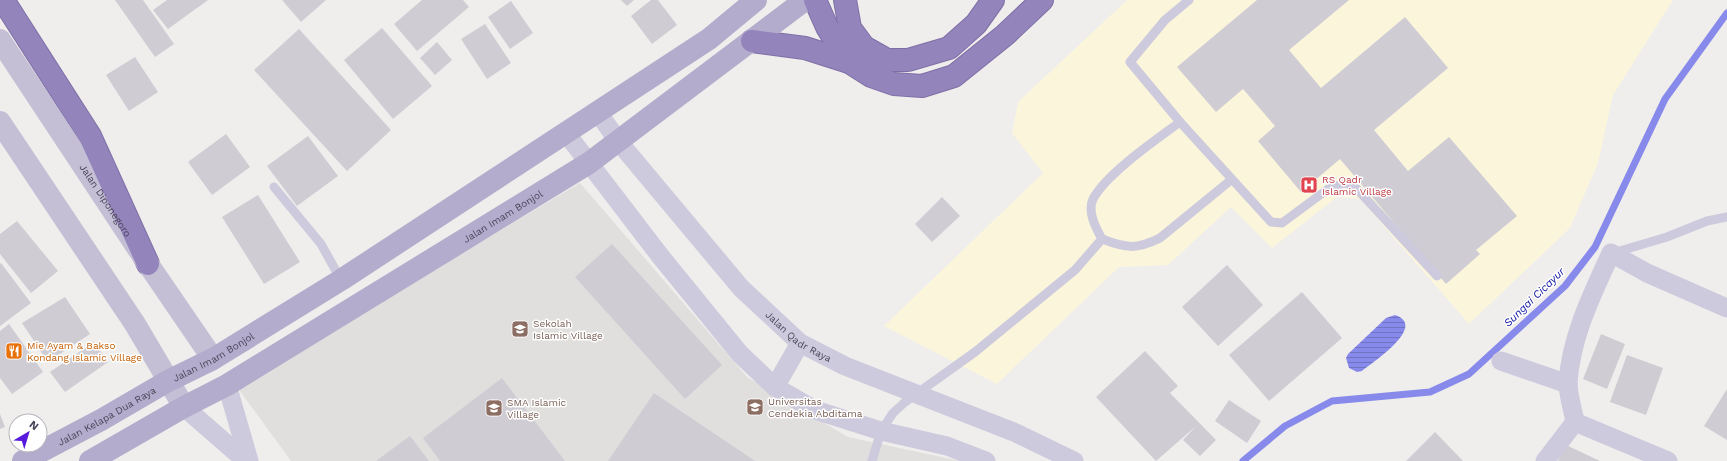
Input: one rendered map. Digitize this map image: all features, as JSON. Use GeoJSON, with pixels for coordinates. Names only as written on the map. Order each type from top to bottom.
{"type":"FeatureCollection","features":[{"type":"Feature","properties":{"kind":"highway"},"geometry":{"type":"LineString","coordinates":[[3,0],[90,136],[148,264]]}},
{"type":"Feature","properties":{"kind":"highway"},"geometry":{"type":"LineString","coordinates":[[815,0],[827,27],[849,62]]}},
{"type":"Feature","properties":{"kind":"highway"},"geometry":{"type":"LineString","coordinates":[[846,0],[850,28],[864,47],[887,60],[908,60],[949,48],[976,24],[993,0]]}},
{"type":"Feature","properties":{"kind":"highway"},"geometry":{"type":"LineString","coordinates":[[752,41],[805,48],[849,62],[871,76],[894,84],[922,86],[954,76],[1005,35],[1042,0]]}},
{"type":"Feature","properties":{"kind":"main road","name":"Jalan Imam Bonjol"},"geometry":{"type":"LineString","coordinates":[[168,381],[213,359],[341,280],[709,39],[756,0]]}},
{"type":"Feature","properties":{"kind":"main road","name":"Jalan Imam Bonjol"},"geometry":{"type":"LineString","coordinates":[[184,407],[227,385],[589,163],[805,0]]}},
{"type":"Feature","properties":{"kind":"main road","name":"Jalan Kelapa Dua Raya"},"geometry":{"type":"LineString","coordinates":[[23,461],[101,420],[168,381]]}},
{"type":"Feature","properties":{"kind":"main road"},"geometry":{"type":"LineString","coordinates":[[90,461],[184,407]]}},
{"type":"Feature","properties":{"kind":"street","name":"Jalan Diponegoro"},"geometry":{"type":"LineString","coordinates":[[0,40],[148,264],[213,359]]}},
{"type":"Feature","properties":{"kind":"street","name":"Jalan Qadr Raya"},"geometry":{"type":"LineString","coordinates":[[597,111],[618,141],[741,288],[800,343],[845,366],[1016,433],[1074,461]]}},
{"type":"Feature","properties":{"kind":"street"},"geometry":{"type":"LineString","coordinates":[[0,122],[135,324],[184,407],[248,461]]}},
{"type":"Feature","properties":{"kind":"street"},"geometry":{"type":"LineString","coordinates":[[566,133],[661,257],[740,354],[775,388],[815,410],[882,431],[948,446],[986,461]]}},
{"type":"Feature","properties":{"kind":"street"},"geometry":{"type":"LineString","coordinates":[[1545,461],[1575,422],[1568,384],[1576,339],[1582,317],[1611,253],[1648,273],[1727,308]]}},
{"type":"Feature","properties":{"kind":"street"},"geometry":{"type":"LineString","coordinates":[[775,388],[800,343]]}},
{"type":"Feature","properties":{"kind":"street"},"geometry":{"type":"LineString","coordinates":[[1500,361],[1568,384]]}},
{"type":"Feature","properties":{"kind":"street"},"geometry":{"type":"LineString","coordinates":[[227,385],[248,461]]}},
{"type":"Feature","properties":{"kind":"street"},"geometry":{"type":"LineString","coordinates":[[1575,422],[1668,461]]}},
{"type":"Feature","properties":{"kind":"lane"},"geometry":{"type":"LineString","coordinates":[[1189,0],[1165,20],[1130,62],[1231,180],[1271,222],[1277,224],[1282,223],[1328,189],[1345,182],[1356,188],[1437,276]]}},
{"type":"Feature","properties":{"kind":"lane"},"geometry":{"type":"LineString","coordinates":[[1180,122],[1121,169],[1105,184],[1093,199],[1091,209],[1094,226],[1102,239],[1123,247],[1134,247],[1147,244],[1160,238],[1231,180]]}},
{"type":"Feature","properties":{"kind":"lane"},"geometry":{"type":"LineString","coordinates":[[274,187],[321,244],[341,280]]}},
{"type":"Feature","properties":{"kind":"lane"},"geometry":{"type":"LineString","coordinates":[[1611,253],[1667,237],[1707,221],[1727,217]]}},
{"type":"Feature","properties":{"kind":"lane"},"geometry":{"type":"LineString","coordinates":[[872,461],[882,431],[893,413],[916,394],[975,352],[1075,270],[1102,239]]}},
{"type":"Feature","properties":{"kind":"shaded area","name":"RS Qadr Islamic Village"},"geometry":{"type":"Polygon","coordinates":[[[1127,0],[1673,0],[1613,95],[1598,163],[1570,228],[1469,324],[1360,199],[1337,197],[1272,248],[1231,207],[1168,265],[1119,267],[997,384],[884,326],[1043,173],[1012,133],[1018,102],[1127,0]]]}},
{"type":"Feature","properties":{"kind":"shaded area","name":"Sekolah Islamic Village"},"geometry":{"type":"Polygon","coordinates":[[[580,183],[747,377],[848,437],[960,461],[291,461],[237,387],[580,183]]]}},
{"type":"Feature","properties":{"kind":"water"},"geometry":{"type":"Polygon","coordinates":[[[1395,315],[1404,320],[1405,327],[1402,335],[1395,344],[1362,371],[1357,372],[1349,368],[1346,358],[1348,354],[1386,318],[1395,315]]]}},
{"type":"Feature","properties":{"kind":"building"},"geometry":{"type":"Polygon","coordinates":[[[115,0],[143,0],[174,44],[155,57],[115,0]]]}},
{"type":"Feature","properties":{"kind":"building"},"geometry":{"type":"Polygon","coordinates":[[[167,0],[208,0],[168,29],[153,10],[167,0]]]}},
{"type":"Feature","properties":{"kind":"building"},"geometry":{"type":"Polygon","coordinates":[[[282,0],[326,0],[301,22],[282,0]]]}},
{"type":"Feature","properties":{"kind":"building"},"geometry":{"type":"Polygon","coordinates":[[[422,0],[463,0],[469,7],[417,51],[394,24],[422,0]]]}},
{"type":"Feature","properties":{"kind":"building"},"geometry":{"type":"Polygon","coordinates":[[[621,0],[634,0],[627,6],[621,0]]]}},
{"type":"Feature","properties":{"kind":"building"},"geometry":{"type":"Polygon","coordinates":[[[651,0],[658,0],[677,25],[652,44],[631,16],[651,0]]]}},
{"type":"Feature","properties":{"kind":"building","name":"RS Qadr Islamic Village"},"geometry":{"type":"Polygon","coordinates":[[[1257,0],[1349,0],[1289,50],[1321,88],[1405,17],[1448,68],[1374,130],[1408,171],[1449,137],[1517,216],[1476,250],[1480,254],[1446,284],[1340,159],[1301,192],[1258,141],[1275,126],[1243,89],[1216,112],[1177,67],[1257,0]]]}},
{"type":"Feature","properties":{"kind":"building"},"geometry":{"type":"Polygon","coordinates":[[[511,1],[533,33],[510,49],[488,17],[511,1]]]}},
{"type":"Feature","properties":{"kind":"building"},"geometry":{"type":"Polygon","coordinates":[[[485,24],[511,63],[487,79],[461,39],[485,24]]]}},
{"type":"Feature","properties":{"kind":"building"},"geometry":{"type":"Polygon","coordinates":[[[382,28],[432,86],[393,119],[344,60],[382,28]]]}},
{"type":"Feature","properties":{"kind":"building"},"geometry":{"type":"Polygon","coordinates":[[[299,29],[391,130],[347,171],[254,70],[299,29]]]}},
{"type":"Feature","properties":{"kind":"building"},"geometry":{"type":"Polygon","coordinates":[[[437,42],[452,60],[435,75],[420,58],[437,42]]]}},
{"type":"Feature","properties":{"kind":"building"},"geometry":{"type":"Polygon","coordinates":[[[135,57],[158,92],[129,111],[106,75],[135,57]]]}},
{"type":"Feature","properties":{"kind":"building"},"geometry":{"type":"Polygon","coordinates":[[[226,134],[250,167],[212,195],[188,162],[226,134]]]}},
{"type":"Feature","properties":{"kind":"building"},"geometry":{"type":"Polygon","coordinates":[[[308,136],[338,176],[297,206],[267,166],[308,136]]]}},
{"type":"Feature","properties":{"kind":"building"},"geometry":{"type":"Polygon","coordinates":[[[258,195],[300,262],[264,284],[222,217],[258,195]]]}},
{"type":"Feature","properties":{"kind":"building"},"geometry":{"type":"Polygon","coordinates":[[[942,197],[960,216],[932,242],[915,224],[942,197]]]}},
{"type":"Feature","properties":{"kind":"building"},"geometry":{"type":"Polygon","coordinates":[[[17,221],[58,271],[31,293],[0,254],[0,234],[17,221]]]}},
{"type":"Feature","properties":{"kind":"building"},"geometry":{"type":"Polygon","coordinates":[[[612,244],[722,365],[685,399],[575,277],[612,244]]]}},
{"type":"Feature","properties":{"kind":"building"},"geometry":{"type":"Polygon","coordinates":[[[1,263],[31,303],[0,326],[0,264],[1,263]]]}},
{"type":"Feature","properties":{"kind":"building"},"geometry":{"type":"Polygon","coordinates":[[[1227,265],[1263,305],[1218,346],[1182,307],[1227,265]]]}},
{"type":"Feature","properties":{"kind":"building"},"geometry":{"type":"Polygon","coordinates":[[[1302,292],[1342,338],[1269,401],[1229,355],[1302,292]]]}},
{"type":"Feature","properties":{"kind":"building"},"geometry":{"type":"Polygon","coordinates":[[[65,297],[90,334],[48,362],[22,323],[65,297]]]}},
{"type":"Feature","properties":{"kind":"building","name":"Mie Ayam & Bakso Kondang Islamic Village"},"geometry":{"type":"Polygon","coordinates":[[[9,324],[43,372],[12,394],[0,378],[0,331],[9,324]]]}},
{"type":"Feature","properties":{"kind":"building"},"geometry":{"type":"Polygon","coordinates":[[[1601,334],[1625,344],[1607,389],[1583,379],[1601,334]]]}},
{"type":"Feature","properties":{"kind":"building"},"geometry":{"type":"Polygon","coordinates":[[[94,342],[108,362],[65,392],[50,372],[94,342]]]}},
{"type":"Feature","properties":{"kind":"building"},"geometry":{"type":"Polygon","coordinates":[[[1145,351],[1178,386],[1170,393],[1216,440],[1200,456],[1183,440],[1196,426],[1156,461],[1096,397],[1145,351]]]}},
{"type":"Feature","properties":{"kind":"building"},"geometry":{"type":"Polygon","coordinates":[[[1627,355],[1663,368],[1646,415],[1610,402],[1627,355]]]}},
{"type":"Feature","properties":{"kind":"building","name":"SMA Islamic Village"},"geometry":{"type":"Polygon","coordinates":[[[502,378],[565,461],[440,461],[423,438],[502,378]]]}},
{"type":"Feature","properties":{"kind":"building"},"geometry":{"type":"Polygon","coordinates":[[[1727,389],[1727,440],[1704,426],[1727,389]]]}},
{"type":"Feature","properties":{"kind":"building"},"geometry":{"type":"Polygon","coordinates":[[[654,393],[755,461],[608,461],[654,393]]]}},
{"type":"Feature","properties":{"kind":"building"},"geometry":{"type":"Polygon","coordinates":[[[1229,400],[1261,421],[1247,443],[1215,421],[1229,400]]]}},
{"type":"Feature","properties":{"kind":"building"},"geometry":{"type":"Polygon","coordinates":[[[0,414],[5,427],[0,429],[0,414]]]}},
{"type":"Feature","properties":{"kind":"building"},"geometry":{"type":"Polygon","coordinates":[[[1435,432],[1463,461],[1406,461],[1435,432]]]}},
{"type":"Feature","properties":{"kind":"building"},"geometry":{"type":"Polygon","coordinates":[[[410,436],[429,461],[376,461],[410,436]]]}},
{"type":"Feature","properties":{"kind":"building"},"geometry":{"type":"Polygon","coordinates":[[[1566,445],[1600,461],[1558,461],[1566,445]]]}},
{"type":"Feature","properties":{"kind":"waterway","name":"Sungai Cicayur"},"geometry":{"type":"LineString","coordinates":[[1243,461],[1285,426],[1332,401],[1430,392],[1469,374],[1565,286],[1595,247],[1665,99],[1727,13]]}},
{"type":"Feature","properties":{"kind":"place","name":"RS Qadr Islamic Village"},"geometry":{"type":"Point","coordinates":[1309,185]}},
{"type":"Feature","properties":{"kind":"place","name":"Sekolah Islamic Village"},"geometry":{"type":"Point","coordinates":[520,329]}},
{"type":"Feature","properties":{"kind":"place","name":"Mie Ayam & Bakso Kondang Islamic Village"},"geometry":{"type":"Point","coordinates":[14,351]}},
{"type":"Feature","properties":{"kind":"place","name":"Universitas Cendekia Abditama"},"geometry":{"type":"Point","coordinates":[755,407]}},
{"type":"Feature","properties":{"kind":"place","name":"SMA Islamic Village"},"geometry":{"type":"Point","coordinates":[494,408]}}]}
